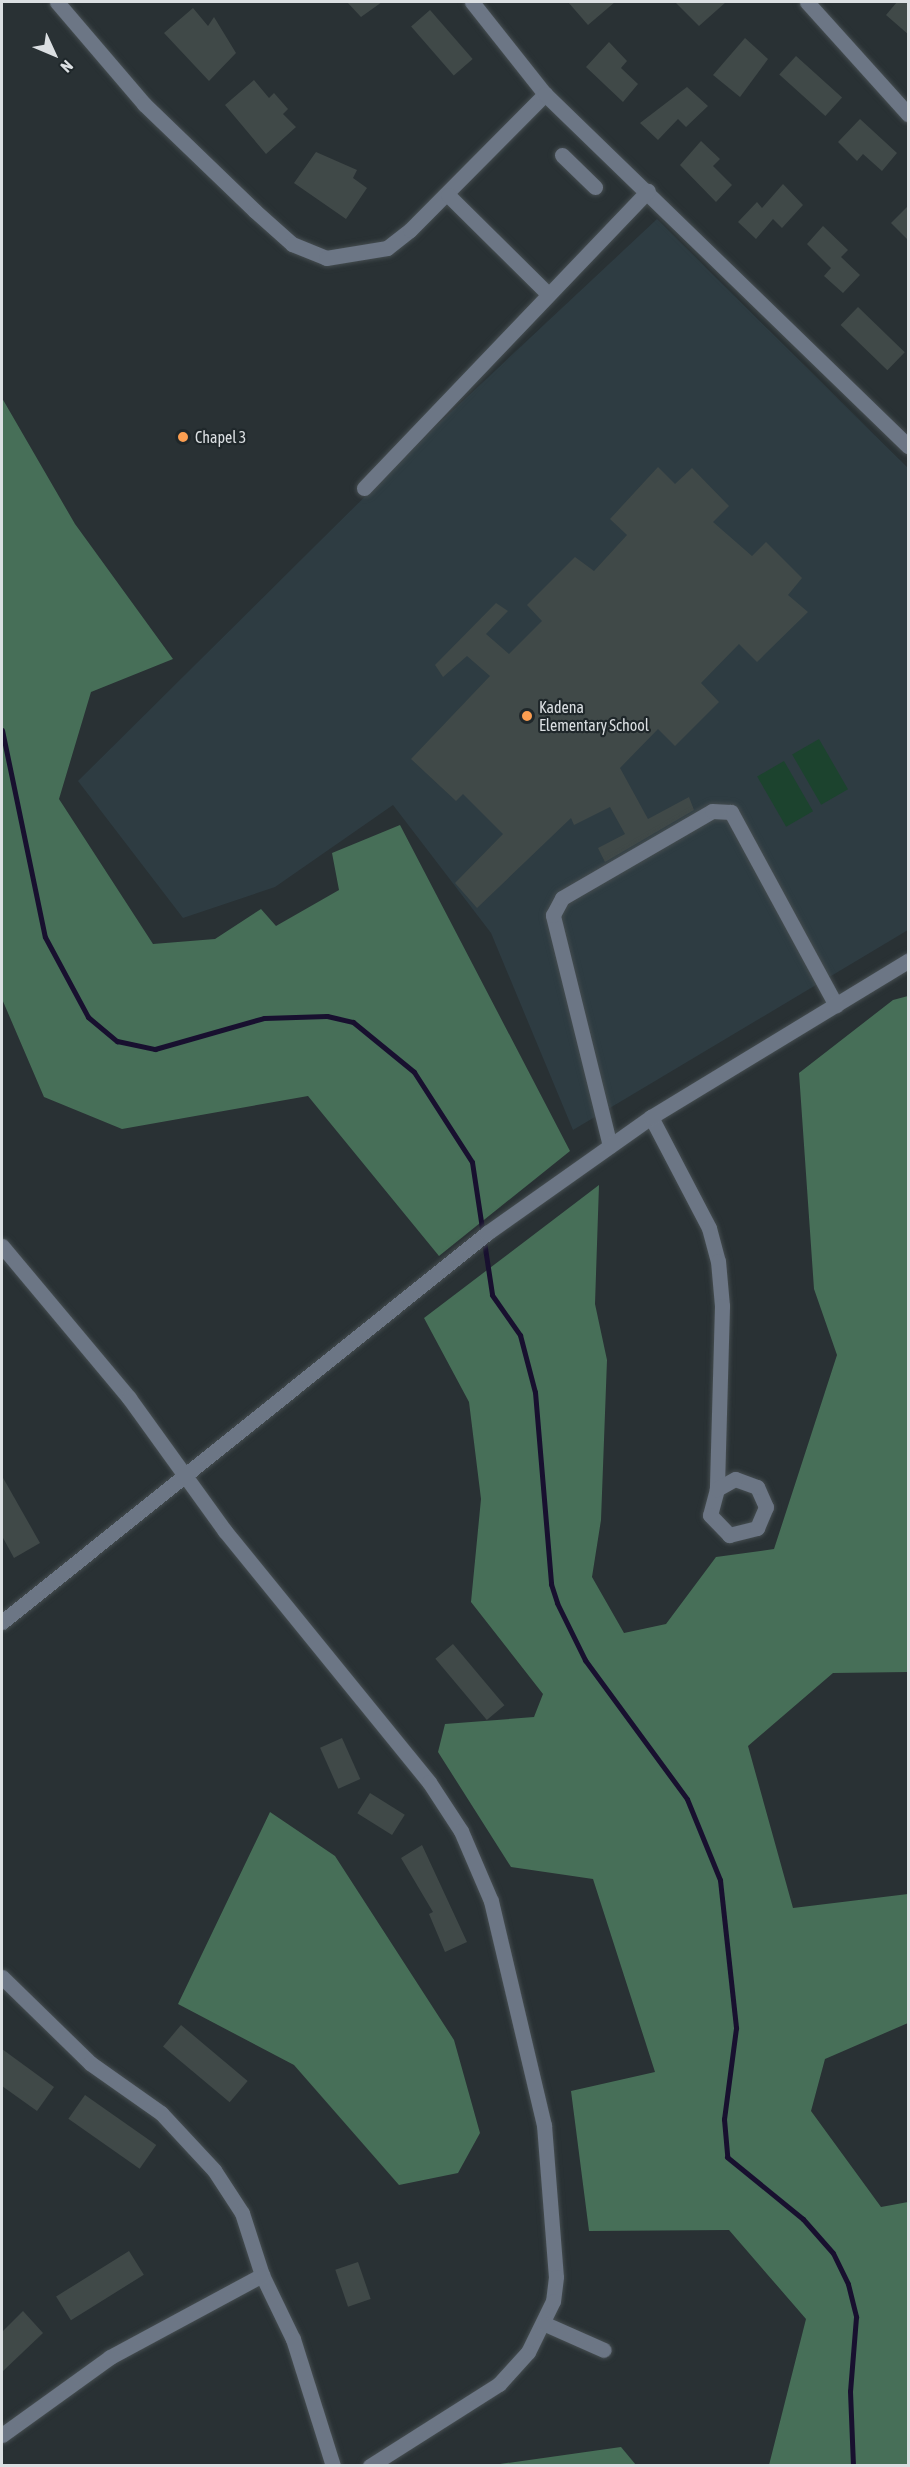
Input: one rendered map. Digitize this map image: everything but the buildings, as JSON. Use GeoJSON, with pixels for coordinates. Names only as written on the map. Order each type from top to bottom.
{"type":"FeatureCollection","features":[{"type":"Feature","properties":{"kind":"lane"},"geometry":{"type":"LineString","coordinates":[[57,2],[144,104],[292,244],[326,258],[387,248],[448,195],[545,94]]}},
{"type":"Feature","properties":{"kind":"lane"},"geometry":{"type":"LineString","coordinates":[[472,2],[545,94],[648,191],[909,446]]}},
{"type":"Feature","properties":{"kind":"lane"},"geometry":{"type":"LineString","coordinates":[[807,2],[909,114]]}},
{"type":"Feature","properties":{"kind":"lane"},"geometry":{"type":"LineString","coordinates":[[562,155],[595,187]]}},
{"type":"Feature","properties":{"kind":"lane"},"geometry":{"type":"LineString","coordinates":[[364,488],[465,387],[547,293],[648,191]]}},
{"type":"Feature","properties":{"kind":"lane"},"geometry":{"type":"LineString","coordinates":[[448,195],[547,293]]}},
{"type":"Feature","properties":{"kind":"lane"},"geometry":{"type":"LineString","coordinates":[[610,1146],[552,915],[562,898],[712,811],[731,812],[836,1005]]}},
{"type":"Feature","properties":{"kind":"lane"},"geometry":{"type":"LineString","coordinates":[[4,1617],[188,1477],[487,1233],[651,1117],[909,961]]}},
{"type":"Feature","properties":{"kind":"lane"},"geometry":{"type":"LineString","coordinates":[[651,1117],[709,1228],[718,1261],[722,1306],[717,1489]]}},
{"type":"Feature","properties":{"kind":"lane"},"geometry":{"type":"LineString","coordinates":[[2,1246],[188,1477],[225,1531],[429,1782],[461,1831],[491,1901],[544,2125],[556,2277],[545,2324],[499,2384],[370,2466]]}},
{"type":"Feature","properties":{"kind":"lane"},"geometry":{"type":"LineString","coordinates":[[2,1977],[90,2063],[161,2113],[214,2169],[242,2214],[262,2275],[293,2339],[333,2466]]}},
{"type":"Feature","properties":{"kind":"lane"},"geometry":{"type":"LineString","coordinates":[[2,2435],[110,2357],[262,2275]]}},
{"type":"Feature","properties":{"kind":"lane"},"geometry":{"type":"LineString","coordinates":[[545,2324],[604,2350]]}},
{"type":"Feature","properties":{"kind":"shaded area","name":"Kadena Elementary School"},"geometry":{"type":"Polygon","coordinates":[[[657,219],[908,468],[908,930],[573,1130],[491,933],[393,805],[275,887],[183,918],[78,781],[436,426],[657,219]]]}},
{"type":"Feature","properties":{"kind":"green space"},"geometry":{"type":"Polygon","coordinates":[[[2,398],[75,524],[173,659],[91,692],[59,799],[153,944],[215,939],[261,909],[276,926],[339,890],[332,853],[400,825],[570,1151],[439,1256],[308,1096],[122,1129],[44,1097],[2,999],[2,398]]]}},
{"type":"Feature","properties":{"kind":"green space"},"geometry":{"type":"Polygon","coordinates":[[[819,739],[848,789],[821,805],[792,754],[819,739]]]}},
{"type":"Feature","properties":{"kind":"green space"},"geometry":{"type":"Polygon","coordinates":[[[784,761],[813,811],[786,827],[757,777],[784,761]]]}},
{"type":"Feature","properties":{"kind":"green space"},"geometry":{"type":"Polygon","coordinates":[[[908,996],[908,1672],[833,1673],[748,1746],[793,1908],[908,1894],[908,2023],[825,2059],[811,2111],[881,2207],[908,2202],[908,2465],[769,2465],[806,2319],[729,2230],[589,2231],[571,2091],[655,2072],[593,1879],[511,1867],[438,1752],[445,1724],[534,1717],[543,1694],[471,1602],[481,1499],[469,1402],[424,1318],[599,1185],[595,1304],[607,1360],[601,1520],[592,1577],[624,1633],[666,1624],[716,1557],[774,1549],[837,1355],[814,1289],[799,1073],[893,1000],[908,996]]]}},
{"type":"Feature","properties":{"kind":"green space"},"geometry":{"type":"Polygon","coordinates":[[[270,1812],[335,1856],[454,2040],[480,2133],[458,2173],[399,2185],[294,2065],[178,2004],[270,1812]]]}},
{"type":"Feature","properties":{"kind":"green space"},"geometry":{"type":"Polygon","coordinates":[[[621,2447],[636,2465],[500,2464],[621,2447]]]}},
{"type":"Feature","properties":{"kind":"waterway"},"geometry":{"type":"LineString","coordinates":[[2,730],[45,937],[88,1017],[117,1041],[155,1049],[264,1018],[327,1016],[353,1022],[414,1072],[472,1162],[492,1295],[520,1335],[535,1392],[551,1584],[557,1603],[585,1660],[687,1799],[720,1880],[736,2028],[724,2119],[727,2157],[803,2219],[833,2253],[848,2284],[856,2317],[850,2391],[853,2466]]}},
{"type":"Feature","properties":{"kind":"place","name":"Chapel 3"},"geometry":{"type":"Point","coordinates":[183,437]}},
{"type":"Feature","properties":{"kind":"place","name":"Kadena Elementary School"},"geometry":{"type":"Point","coordinates":[527,716]}}]}
